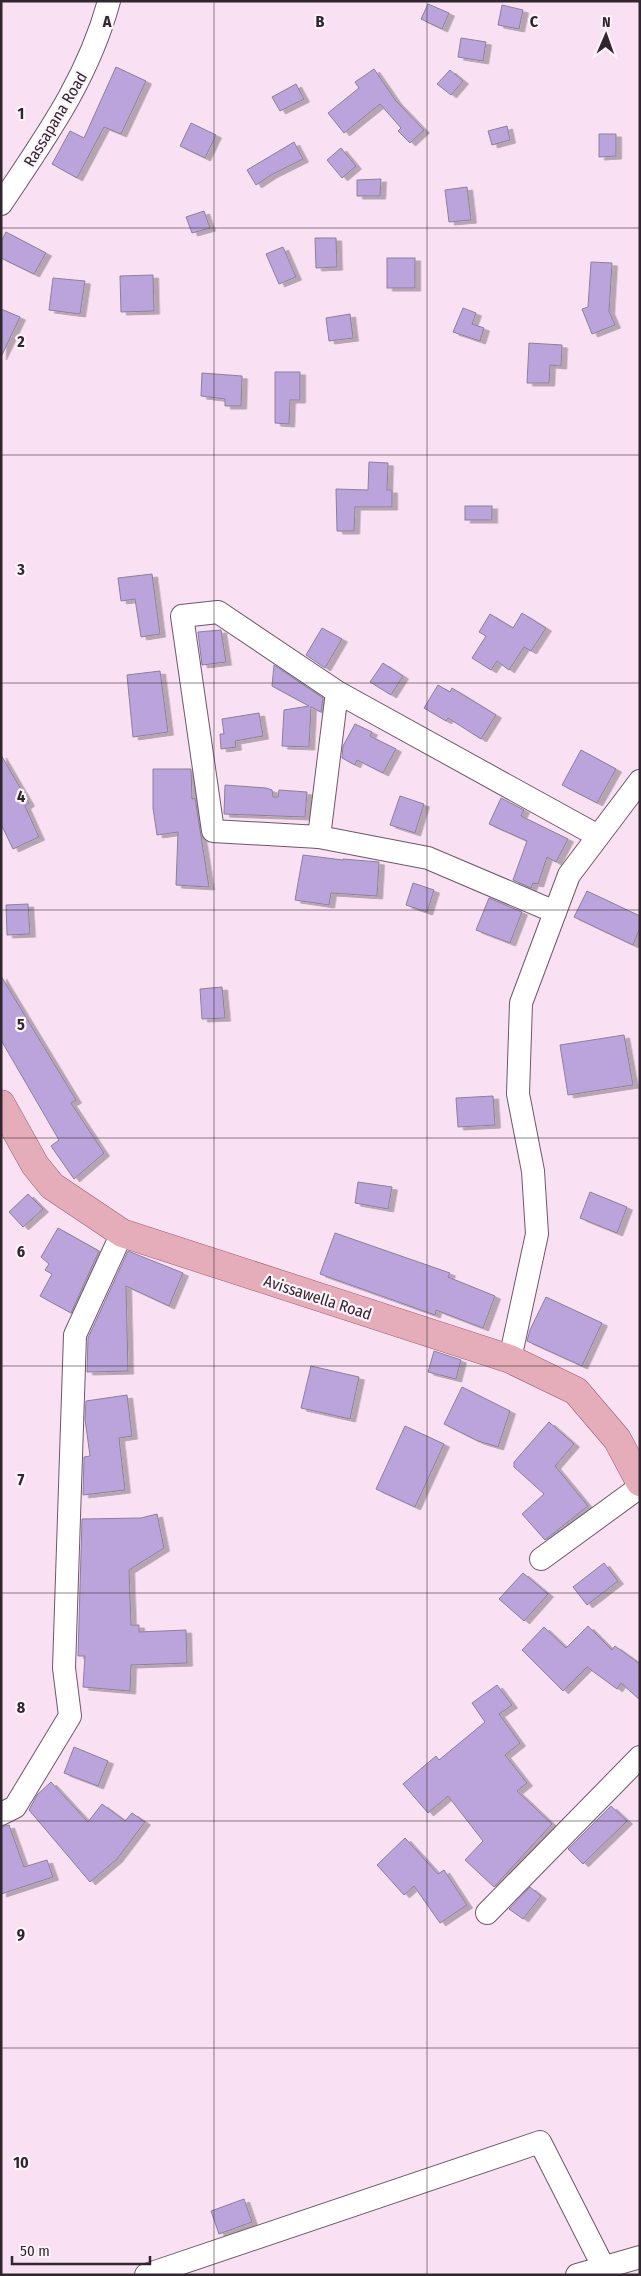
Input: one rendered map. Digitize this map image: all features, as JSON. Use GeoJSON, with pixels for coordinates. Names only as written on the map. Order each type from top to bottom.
{"type":"FeatureCollection","features":[{"type":"Feature","properties":{"kind":"main road","name":"Avissawella Road"},"geometry":{"type":"LineString","coordinates":[[1,1104],[35,1165],[52,1186],[122,1233],[510,1359],[576,1391],[617,1439],[640,1482]]}},
{"type":"Feature","properties":{"kind":"street","name":"Rassapana Road"},"geometry":{"type":"LineString","coordinates":[[1,204],[63,109],[84,71],[109,1]]}},
{"type":"Feature","properties":{"kind":"street"},"geometry":{"type":"LineString","coordinates":[[555,912],[428,858],[319,837],[213,831],[182,616],[218,612],[337,692],[598,836]]}},
{"type":"Feature","properties":{"kind":"street"},"geometry":{"type":"LineString","coordinates":[[319,837],[337,692]]}},
{"type":"Feature","properties":{"kind":"street"},"geometry":{"type":"LineString","coordinates":[[510,1359],[537,1234],[533,1171],[518,1094],[521,1003],[569,875],[640,781]]}},
{"type":"Feature","properties":{"kind":"street"},"geometry":{"type":"LineString","coordinates":[[1,1814],[15,1807],[70,1716],[64,1668],[75,1335],[122,1233]]}},
{"type":"Feature","properties":{"kind":"street"},"geometry":{"type":"LineString","coordinates":[[541,1559],[640,1487]]}},
{"type":"Feature","properties":{"kind":"street"},"geometry":{"type":"LineString","coordinates":[[487,1913],[640,1757]]}},
{"type":"Feature","properties":{"kind":"street"},"geometry":{"type":"LineString","coordinates":[[146,2275],[540,2142],[603,2266]]}},
{"type":"Feature","properties":{"kind":"street"},"geometry":{"type":"LineString","coordinates":[[577,2275],[640,2256]]}},
{"type":"Feature","properties":{"kind":"building"},"geometry":{"type":"Polygon","coordinates":[[[428,4],[449,13],[442,29],[421,19],[428,4]]]}},
{"type":"Feature","properties":{"kind":"building"},"geometry":{"type":"Polygon","coordinates":[[[502,5],[523,10],[519,29],[498,25],[502,5]]]}},
{"type":"Feature","properties":{"kind":"building"},"geometry":{"type":"Polygon","coordinates":[[[461,38],[486,42],[483,61],[458,57],[461,38]]]}},
{"type":"Feature","properties":{"kind":"building"},"geometry":{"type":"Polygon","coordinates":[[[116,67],[146,81],[121,134],[104,127],[77,178],[52,164],[70,131],[84,138],[116,67]]]}},
{"type":"Feature","properties":{"kind":"building"},"geometry":{"type":"Polygon","coordinates":[[[374,69],[396,101],[424,130],[410,143],[398,131],[401,128],[380,104],[344,133],[328,113],[359,88],[355,82],[374,69]]]}},
{"type":"Feature","properties":{"kind":"building"},"geometry":{"type":"Polygon","coordinates":[[[450,70],[463,81],[451,95],[437,84],[450,70]]]}},
{"type":"Feature","properties":{"kind":"building"},"geometry":{"type":"Polygon","coordinates":[[[296,84],[304,99],[280,111],[272,97],[296,84]]]}},
{"type":"Feature","properties":{"kind":"building"},"geometry":{"type":"Polygon","coordinates":[[[191,123],[216,135],[205,158],[180,146],[191,123]]]}},
{"type":"Feature","properties":{"kind":"building"},"geometry":{"type":"Polygon","coordinates":[[[507,126],[510,140],[492,145],[488,131],[507,126]]]}},
{"type":"Feature","properties":{"kind":"building"},"geometry":{"type":"Polygon","coordinates":[[[599,134],[616,134],[616,156],[599,157],[599,134]]]}},
{"type":"Feature","properties":{"kind":"building"},"geometry":{"type":"Polygon","coordinates":[[[294,142],[303,159],[256,185],[247,170],[294,142]]]}},
{"type":"Feature","properties":{"kind":"building"},"geometry":{"type":"Polygon","coordinates":[[[341,148],[356,166],[342,178],[327,160],[341,148]]]}},
{"type":"Feature","properties":{"kind":"building"},"geometry":{"type":"Polygon","coordinates":[[[381,179],[380,196],[357,196],[357,180],[381,179]]]}},
{"type":"Feature","properties":{"kind":"building"},"geometry":{"type":"Polygon","coordinates":[[[467,187],[471,220],[449,222],[445,190],[467,187]]]}},
{"type":"Feature","properties":{"kind":"building"},"geometry":{"type":"Polygon","coordinates":[[[204,211],[210,228],[192,233],[186,217],[204,211]]]}},
{"type":"Feature","properties":{"kind":"building"},"geometry":{"type":"Polygon","coordinates":[[[6,232],[46,253],[34,274],[1,258],[1,242],[6,232]]]}},
{"type":"Feature","properties":{"kind":"building"},"geometry":{"type":"Polygon","coordinates":[[[315,238],[336,238],[337,267],[316,268],[315,238]]]}},
{"type":"Feature","properties":{"kind":"building"},"geometry":{"type":"Polygon","coordinates":[[[283,247],[296,277],[279,284],[266,254],[283,247]]]}},
{"type":"Feature","properties":{"kind":"building"},"geometry":{"type":"Polygon","coordinates":[[[387,258],[415,258],[415,288],[387,288],[387,258]]]}},
{"type":"Feature","properties":{"kind":"building"},"geometry":{"type":"Polygon","coordinates":[[[591,262],[612,263],[609,311],[615,325],[592,334],[582,309],[588,307],[591,262]]]}},
{"type":"Feature","properties":{"kind":"building"},"geometry":{"type":"Polygon","coordinates":[[[153,275],[154,311],[121,312],[120,276],[153,275]]]}},
{"type":"Feature","properties":{"kind":"building"},"geometry":{"type":"Polygon","coordinates":[[[53,278],[85,281],[80,314],[49,310],[53,278]]]}},
{"type":"Feature","properties":{"kind":"building"},"geometry":{"type":"Polygon","coordinates":[[[463,308],[476,313],[472,324],[484,328],[480,341],[453,332],[463,308]]]}},
{"type":"Feature","properties":{"kind":"building"},"geometry":{"type":"Polygon","coordinates":[[[1,309],[20,317],[1,357],[1,309]]]}},
{"type":"Feature","properties":{"kind":"building"},"geometry":{"type":"Polygon","coordinates":[[[350,314],[353,338],[329,341],[326,318],[350,314]]]}},
{"type":"Feature","properties":{"kind":"building"},"geometry":{"type":"Polygon","coordinates":[[[529,343],[562,345],[561,366],[550,365],[549,383],[527,383],[529,343]]]}},
{"type":"Feature","properties":{"kind":"building"},"geometry":{"type":"Polygon","coordinates":[[[275,372],[300,372],[300,400],[290,400],[289,424],[275,423],[275,372]]]}},
{"type":"Feature","properties":{"kind":"building"},"geometry":{"type":"Polygon","coordinates":[[[202,373],[242,376],[241,406],[225,406],[225,399],[201,396],[202,373]]]}},
{"type":"Feature","properties":{"kind":"building"},"geometry":{"type":"Polygon","coordinates":[[[369,462],[388,463],[387,490],[392,490],[392,507],[355,507],[354,531],[337,531],[336,489],[368,490],[369,462]]]}},
{"type":"Feature","properties":{"kind":"building"},"geometry":{"type":"Polygon","coordinates":[[[465,506],[492,506],[492,520],[465,520],[465,506]]]}},
{"type":"Feature","properties":{"kind":"building"},"geometry":{"type":"Polygon","coordinates":[[[152,574],[160,634],[141,637],[135,599],[121,601],[118,578],[152,574]]]}},
{"type":"Feature","properties":{"kind":"building"},"geometry":{"type":"Polygon","coordinates":[[[522,613],[546,628],[531,651],[524,647],[509,670],[497,661],[491,670],[472,658],[486,636],[479,632],[490,614],[513,628],[522,613]]]}},
{"type":"Feature","properties":{"kind":"building"},"geometry":{"type":"Polygon","coordinates":[[[322,628],[342,639],[325,668],[306,655],[322,628]]]}},
{"type":"Feature","properties":{"kind":"building"},"geometry":{"type":"Polygon","coordinates":[[[221,630],[226,662],[202,665],[198,632],[221,630]]]}},
{"type":"Feature","properties":{"kind":"building"},"geometry":{"type":"Polygon","coordinates":[[[383,663],[403,676],[391,695],[370,682],[383,663]]]}},
{"type":"Feature","properties":{"kind":"building"},"geometry":{"type":"Polygon","coordinates":[[[274,665],[323,698],[321,712],[311,707],[309,747],[282,746],[284,710],[309,706],[272,686],[274,665]]]}},
{"type":"Feature","properties":{"kind":"building"},"geometry":{"type":"Polygon","coordinates":[[[160,671],[168,732],[133,737],[127,675],[160,671]]]}},
{"type":"Feature","properties":{"kind":"building"},"geometry":{"type":"Polygon","coordinates":[[[438,685],[450,692],[452,688],[496,715],[481,739],[448,718],[446,721],[424,708],[438,685]]]}},
{"type":"Feature","properties":{"kind":"building"},"geometry":{"type":"Polygon","coordinates":[[[259,713],[263,736],[235,741],[236,747],[221,749],[220,734],[224,734],[222,719],[259,713]]]}},
{"type":"Feature","properties":{"kind":"building"},"geometry":{"type":"Polygon","coordinates":[[[355,724],[372,732],[370,736],[396,749],[383,773],[357,760],[355,765],[342,758],[343,746],[355,724]]]}},
{"type":"Feature","properties":{"kind":"building"},"geometry":{"type":"Polygon","coordinates":[[[581,750],[616,769],[597,803],[562,785],[581,750]]]}},
{"type":"Feature","properties":{"kind":"building"},"geometry":{"type":"Polygon","coordinates":[[[1,755],[29,803],[25,806],[39,837],[13,849],[1,824],[1,755]]]}},
{"type":"Feature","properties":{"kind":"building"},"geometry":{"type":"Polygon","coordinates":[[[153,769],[191,769],[192,799],[195,798],[209,887],[176,885],[178,832],[157,835],[153,808],[153,769]]]}},
{"type":"Feature","properties":{"kind":"building"},"geometry":{"type":"Polygon","coordinates":[[[225,785],[266,788],[272,790],[273,797],[278,797],[279,790],[307,792],[305,817],[224,814],[225,785]]]}},
{"type":"Feature","properties":{"kind":"building"},"geometry":{"type":"Polygon","coordinates":[[[400,796],[424,804],[415,833],[390,825],[400,796]]]}},
{"type":"Feature","properties":{"kind":"building"},"geometry":{"type":"Polygon","coordinates":[[[501,798],[524,810],[521,816],[568,839],[556,862],[547,857],[538,884],[533,883],[531,888],[513,880],[527,841],[489,824],[501,798]]]}},
{"type":"Feature","properties":{"kind":"building"},"geometry":{"type":"Polygon","coordinates":[[[303,855],[379,862],[377,896],[331,893],[329,905],[295,900],[303,855]]]}},
{"type":"Feature","properties":{"kind":"building"},"geometry":{"type":"Polygon","coordinates":[[[413,883],[434,890],[427,912],[406,905],[413,883]]]}},
{"type":"Feature","properties":{"kind":"building"},"geometry":{"type":"Polygon","coordinates":[[[587,891],[640,916],[640,928],[633,945],[574,917],[587,891]]]}},
{"type":"Feature","properties":{"kind":"building"},"geometry":{"type":"Polygon","coordinates":[[[489,898],[522,912],[510,943],[476,930],[489,898]]]}},
{"type":"Feature","properties":{"kind":"building"},"geometry":{"type":"Polygon","coordinates":[[[28,904],[30,934],[7,935],[6,905],[28,904]]]}},
{"type":"Feature","properties":{"kind":"building"},"geometry":{"type":"Polygon","coordinates":[[[1,976],[76,1100],[71,1103],[104,1153],[74,1179],[51,1146],[59,1140],[1,1040],[1,976]]]}},
{"type":"Feature","properties":{"kind":"building"},"geometry":{"type":"Polygon","coordinates":[[[222,987],[225,1018],[202,1019],[200,989],[222,987]]]}},
{"type":"Feature","properties":{"kind":"building"},"geometry":{"type":"Polygon","coordinates":[[[624,1035],[633,1085],[568,1095],[560,1045],[624,1035]]]}},
{"type":"Feature","properties":{"kind":"building"},"geometry":{"type":"Polygon","coordinates":[[[493,1096],[495,1125],[458,1127],[456,1098],[493,1096]]]}},
{"type":"Feature","properties":{"kind":"building"},"geometry":{"type":"Polygon","coordinates":[[[358,1182],[392,1187],[388,1209],[355,1203],[358,1182]]]}},
{"type":"Feature","properties":{"kind":"building"},"geometry":{"type":"Polygon","coordinates":[[[590,1192],[627,1207],[617,1233],[580,1218],[590,1192]]]}},
{"type":"Feature","properties":{"kind":"building"},"geometry":{"type":"Polygon","coordinates":[[[28,1194],[43,1209],[23,1227],[9,1212],[28,1194]]]}},
{"type":"Feature","properties":{"kind":"building"},"geometry":{"type":"Polygon","coordinates":[[[58,1228],[99,1251],[71,1313],[40,1296],[52,1274],[45,1270],[49,1264],[41,1257],[58,1228]]]}},
{"type":"Feature","properties":{"kind":"building"},"geometry":{"type":"Polygon","coordinates":[[[335,1233],[450,1273],[448,1277],[495,1296],[483,1328],[436,1310],[435,1315],[320,1274],[335,1233]]]}},
{"type":"Feature","properties":{"kind":"building"},"geometry":{"type":"Polygon","coordinates":[[[128,1251],[183,1273],[169,1306],[126,1286],[128,1371],[87,1372],[88,1338],[128,1251]]]}},
{"type":"Feature","properties":{"kind":"building"},"geometry":{"type":"Polygon","coordinates":[[[546,1297],[602,1323],[582,1366],[527,1341],[530,1330],[546,1297]]]}},
{"type":"Feature","properties":{"kind":"building"},"geometry":{"type":"Polygon","coordinates":[[[434,1351],[461,1360],[456,1379],[428,1372],[434,1351]]]}},
{"type":"Feature","properties":{"kind":"building"},"geometry":{"type":"Polygon","coordinates":[[[311,1366],[359,1377],[350,1419],[301,1408],[311,1366]]]}},
{"type":"Feature","properties":{"kind":"building"},"geometry":{"type":"Polygon","coordinates":[[[462,1387],[510,1411],[498,1447],[478,1441],[444,1424],[462,1387]]]}},
{"type":"Feature","properties":{"kind":"building"},"geometry":{"type":"Polygon","coordinates":[[[127,1395],[132,1436],[119,1438],[125,1490],[83,1495],[84,1457],[90,1456],[85,1419],[86,1401],[127,1395]]]}},
{"type":"Feature","properties":{"kind":"building"},"geometry":{"type":"Polygon","coordinates":[[[549,1422],[574,1444],[555,1466],[588,1506],[545,1540],[522,1514],[544,1494],[514,1467],[514,1462],[549,1422]]]}},
{"type":"Feature","properties":{"kind":"building"},"geometry":{"type":"Polygon","coordinates":[[[405,1426],[444,1444],[415,1507],[376,1489],[405,1426]]]}},
{"type":"Feature","properties":{"kind":"building"},"geometry":{"type":"Polygon","coordinates":[[[157,1514],[164,1548],[129,1570],[131,1625],[139,1625],[139,1632],[186,1630],[187,1663],[131,1665],[130,1691],[83,1687],[85,1656],[78,1656],[82,1519],[141,1518],[157,1514]]]}},
{"type":"Feature","properties":{"kind":"building"},"geometry":{"type":"Polygon","coordinates":[[[604,1563],[618,1581],[587,1605],[573,1587],[604,1563]]]}},
{"type":"Feature","properties":{"kind":"building"},"geometry":{"type":"Polygon","coordinates":[[[523,1573],[548,1594],[524,1621],[499,1599],[523,1573]]]}},
{"type":"Feature","properties":{"kind":"building"},"geometry":{"type":"Polygon","coordinates":[[[588,1626],[612,1650],[615,1646],[640,1664],[640,1700],[621,1683],[617,1689],[587,1667],[563,1691],[522,1650],[544,1627],[566,1648],[588,1626]]]}},
{"type":"Feature","properties":{"kind":"building"},"geometry":{"type":"Polygon","coordinates":[[[497,1685],[512,1705],[499,1714],[520,1743],[505,1755],[527,1783],[517,1791],[552,1824],[494,1887],[465,1860],[483,1841],[448,1796],[428,1813],[403,1784],[436,1756],[439,1760],[485,1722],[472,1703],[497,1685]]]}},
{"type":"Feature","properties":{"kind":"building"},"geometry":{"type":"Polygon","coordinates":[[[74,1747],[108,1761],[98,1786],[64,1773],[74,1747]]]}},
{"type":"Feature","properties":{"kind":"building"},"geometry":{"type":"Polygon","coordinates":[[[51,1782],[88,1822],[102,1804],[125,1821],[132,1813],[145,1822],[117,1859],[90,1882],[29,1810],[37,1795],[51,1782]]]}},
{"type":"Feature","properties":{"kind":"building"},"geometry":{"type":"Polygon","coordinates":[[[611,1806],[627,1821],[583,1864],[568,1849],[611,1806]]]}},
{"type":"Feature","properties":{"kind":"building"},"geometry":{"type":"Polygon","coordinates":[[[9,1825],[24,1867],[47,1860],[53,1877],[1,1894],[1,1827],[9,1825]]]}},
{"type":"Feature","properties":{"kind":"building"},"geometry":{"type":"Polygon","coordinates":[[[405,1838],[438,1874],[444,1870],[467,1905],[440,1923],[414,1886],[404,1895],[377,1865],[405,1838]]]}},
{"type":"Feature","properties":{"kind":"building"},"geometry":{"type":"Polygon","coordinates":[[[530,1887],[541,1896],[523,1919],[509,1909],[530,1887]]]}},
{"type":"Feature","properties":{"kind":"building"},"geometry":{"type":"Polygon","coordinates":[[[244,2199],[252,2222],[219,2234],[211,2211],[244,2199]]]}}]}
